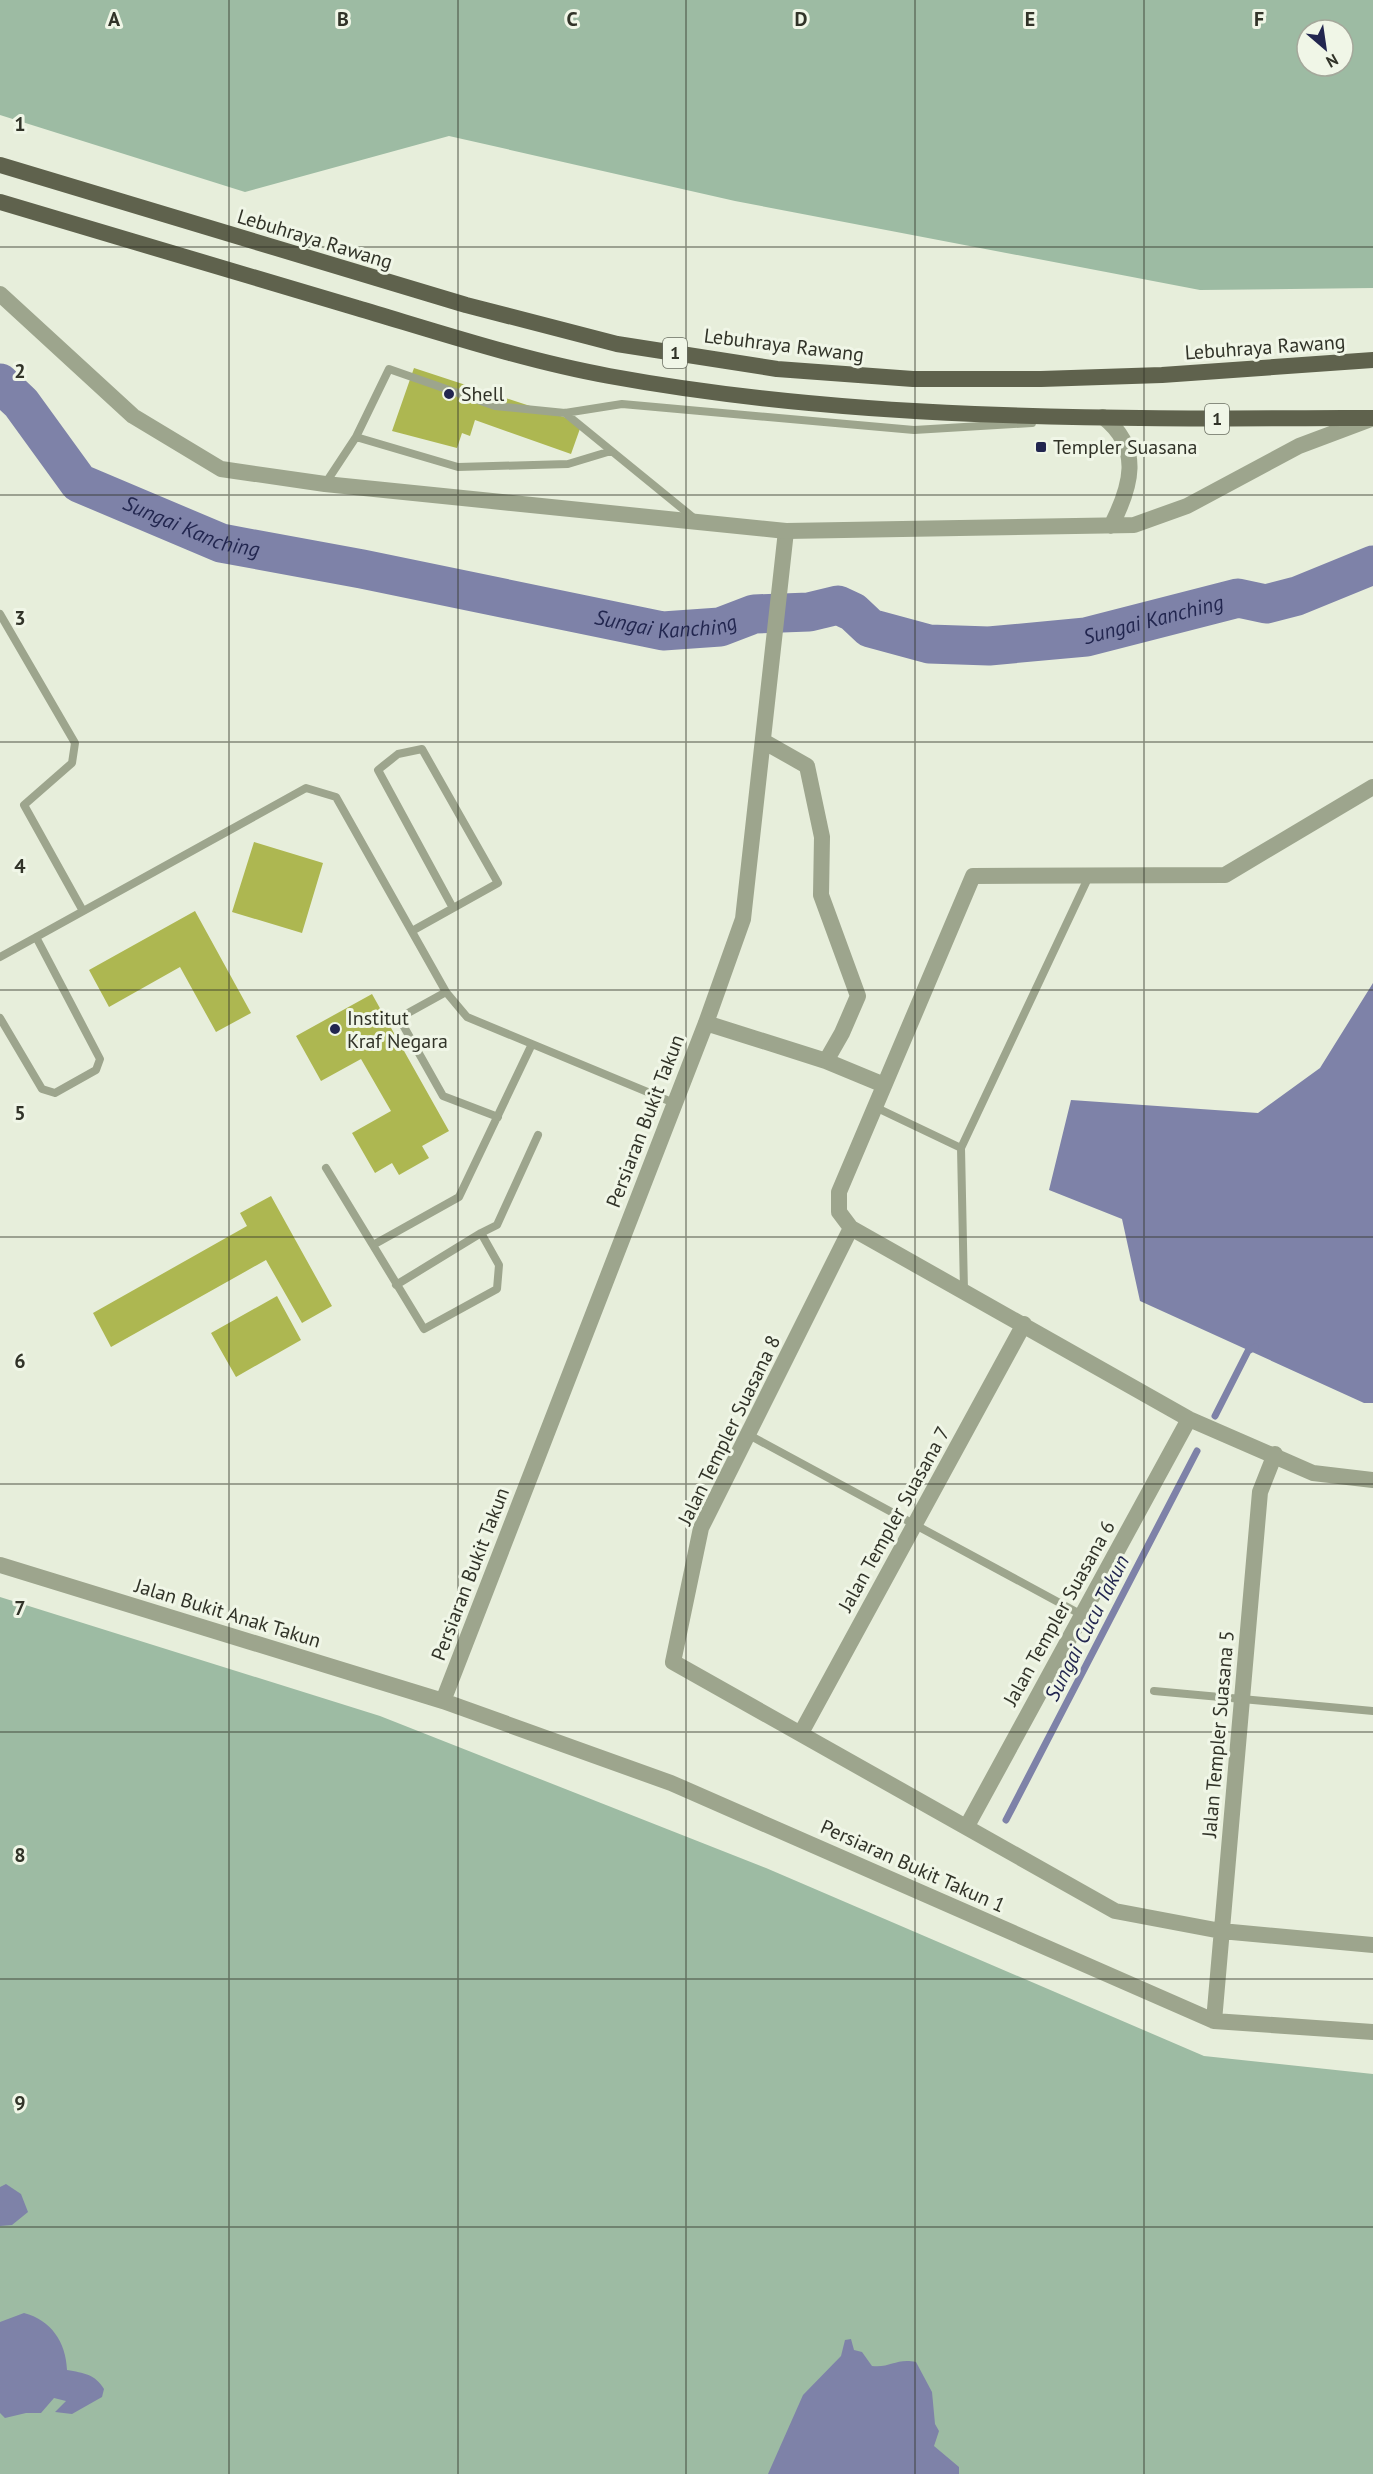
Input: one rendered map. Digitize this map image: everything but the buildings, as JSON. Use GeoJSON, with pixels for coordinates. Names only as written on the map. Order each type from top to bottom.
{"type":"FeatureCollection","features":[{"type":"Feature","properties":{"kind":"highway","name":"Lebuhraya Rawang"},"geometry":{"type":"LineString","coordinates":[[0,165],[466,305],[617,344],[777,369],[913,379],[1041,379],[1162,375],[1373,360]]}},
{"type":"Feature","properties":{"kind":"highway","name":"1"},"geometry":{"type":"LineString","coordinates":[[0,202],[455,337],[606,375],[770,400],[906,411],[1103,417],[1373,418]]}},
{"type":"Feature","properties":{"kind":"street"},"geometry":{"type":"LineString","coordinates":[[0,294],[132,416],[221,469],[325,484],[786,531],[1134,525],[1161,518],[1299,446],[1373,418]]}},
{"type":"Feature","properties":{"kind":"street"},"geometry":{"type":"LineString","coordinates":[[1103,417],[1118,428],[1125,446],[1129,468],[1127,495],[1111,526]]}},
{"type":"Feature","properties":{"kind":"street","name":"Persiaran Bukit Takun"},"geometry":{"type":"LineString","coordinates":[[443,1701],[706,1023],[743,919],[786,531]]}},
{"type":"Feature","properties":{"kind":"street"},"geometry":{"type":"LineString","coordinates":[[763,741],[807,766],[822,837],[821,895],[858,996],[826,1061]]}},
{"type":"Feature","properties":{"kind":"street"},"geometry":{"type":"LineString","coordinates":[[1373,787],[1226,875],[973,876],[839,1192],[839,1212],[852,1228],[1189,1419],[1275,1454],[1312,1473],[1373,1480]]}},
{"type":"Feature","properties":{"kind":"street"},"geometry":{"type":"LineString","coordinates":[[706,1023],[826,1061],[884,1085]]}},
{"type":"Feature","properties":{"kind":"street","name":"Jalan Templer Suasana 8"},"geometry":{"type":"LineString","coordinates":[[801,1733],[672,1662],[701,1528],[852,1228]]}},
{"type":"Feature","properties":{"kind":"street","name":"Jalan Templer Suasana 7"},"geometry":{"type":"LineString","coordinates":[[801,1733],[1024,1324]]}},
{"type":"Feature","properties":{"kind":"street","name":"Jalan Templer Suasana 6"},"geometry":{"type":"LineString","coordinates":[[967,1826],[1189,1419]]}},
{"type":"Feature","properties":{"kind":"street","name":"Jalan Templer Suasana 5"},"geometry":{"type":"LineString","coordinates":[[1214,2021],[1260,1492],[1275,1454]]}},
{"type":"Feature","properties":{"kind":"street","name":"Jalan Bukit Anak Takun"},"geometry":{"type":"LineString","coordinates":[[0,1565],[443,1701]]}},
{"type":"Feature","properties":{"kind":"street","name":"Persiaran Bukit Takun 1"},"geometry":{"type":"LineString","coordinates":[[443,1701],[672,1783],[1214,2021],[1373,2032]]}},
{"type":"Feature","properties":{"kind":"street"},"geometry":{"type":"LineString","coordinates":[[801,1733],[1115,1911],[1221,1932],[1373,1945]]}},
{"type":"Feature","properties":{"kind":"lane"},"geometry":{"type":"LineString","coordinates":[[325,484],[356,437],[389,369],[495,406],[565,413],[622,404],[914,430],[1038,423],[1061,416]]}},
{"type":"Feature","properties":{"kind":"lane"},"geometry":{"type":"LineString","coordinates":[[565,413],[697,521]]}},
{"type":"Feature","properties":{"kind":"lane"},"geometry":{"type":"LineString","coordinates":[[356,437],[458,467],[568,464],[611,451]]}},
{"type":"Feature","properties":{"kind":"lane"},"geometry":{"type":"LineString","coordinates":[[0,614],[75,743],[72,763],[24,805],[83,911]]}},
{"type":"Feature","properties":{"kind":"lane"},"geometry":{"type":"LineString","coordinates":[[412,931],[498,883],[422,749],[398,754],[378,770],[453,908]]}},
{"type":"Feature","properties":{"kind":"lane"},"geometry":{"type":"LineString","coordinates":[[0,957],[306,788],[336,797],[446,992],[467,1017],[674,1103]]}},
{"type":"Feature","properties":{"kind":"lane"},"geometry":{"type":"LineString","coordinates":[[964,1291],[961,1148],[1090,875]]}},
{"type":"Feature","properties":{"kind":"lane"},"geometry":{"type":"LineString","coordinates":[[0,1018],[42,1089],[55,1093],[96,1070],[100,1059],[36,937]]}},
{"type":"Feature","properties":{"kind":"lane"},"geometry":{"type":"LineString","coordinates":[[446,992],[399,1018],[443,1096],[498,1117]]}},
{"type":"Feature","properties":{"kind":"lane"},"geometry":{"type":"LineString","coordinates":[[373,1245],[459,1197],[532,1044]]}},
{"type":"Feature","properties":{"kind":"lane"},"geometry":{"type":"LineString","coordinates":[[875,1107],[961,1148]]}},
{"type":"Feature","properties":{"kind":"lane"},"geometry":{"type":"LineString","coordinates":[[396,1285],[496,1225],[537,1135]]}},
{"type":"Feature","properties":{"kind":"lane"},"geometry":{"type":"LineString","coordinates":[[326,1168],[424,1329],[497,1289],[499,1265],[481,1233]]}},
{"type":"Feature","properties":{"kind":"lane"},"geometry":{"type":"LineString","coordinates":[[749,1435],[1082,1615]]}},
{"type":"Feature","properties":{"kind":"lane"},"geometry":{"type":"LineString","coordinates":[[1154,1691],[1373,1711]]}},
{"type":"Feature","properties":{"kind":"green space"},"geometry":{"type":"Polygon","coordinates":[[[0,0],[1373,0],[1373,288],[1200,290],[735,201],[449,136],[245,192],[0,115],[0,0]]]}},
{"type":"Feature","properties":{"kind":"green space"},"geometry":{"type":"Polygon","coordinates":[[[0,1597],[380,1716],[766,1868],[1204,2056],[1373,2074],[1373,2474],[0,2474],[0,1597]]]}},
{"type":"Feature","properties":{"kind":"water"},"geometry":{"type":"Polygon","coordinates":[[[1373,983],[1373,1403],[1364,1403],[1140,1301],[1122,1219],[1049,1190],[1071,1100],[1258,1113],[1320,1068],[1373,983]]]}},
{"type":"Feature","properties":{"kind":"water"},"geometry":{"type":"Polygon","coordinates":[[[6,2184],[21,2194],[28,2212],[12,2225],[0,2226],[0,2187],[6,2184]]]}},
{"type":"Feature","properties":{"kind":"water"},"geometry":{"type":"Polygon","coordinates":[[[24,2313],[34,2316],[49,2327],[64,2350],[67,2370],[84,2373],[97,2380],[104,2389],[102,2397],[72,2414],[55,2412],[66,2401],[54,2398],[41,2413],[26,2413],[5,2418],[0,2413],[0,2322],[24,2313]]]}},
{"type":"Feature","properties":{"kind":"water"},"geometry":{"type":"Polygon","coordinates":[[[851,2339],[854,2350],[862,2352],[872,2366],[884,2366],[903,2361],[916,2362],[932,2392],[935,2424],[939,2431],[934,2446],[959,2467],[959,2474],[768,2474],[803,2395],[841,2356],[845,2340],[851,2339]]]}},
{"type":"Feature","properties":{"kind":"waterway","name":"Sungai Kanching"},"geometry":{"type":"LineString","coordinates":[[0,383],[21,403],[79,483],[221,543],[362,569],[663,631],[720,627],[754,614],[809,612],[838,605],[853,612],[870,628],[929,644],[989,646],[1086,637],[1238,598],[1266,604],[1297,596],[1373,565]]}},
{"type":"Feature","properties":{"kind":"waterway","name":"Sungai Cucu Takun"},"geometry":{"type":"LineString","coordinates":[[1215,1416],[1248,1351],[1255,1347]]}},
{"type":"Feature","properties":{"kind":"waterway","name":"Sungai Cucu Takun"},"geometry":{"type":"LineString","coordinates":[[1006,1820],[1197,1451]]}},
{"type":"Feature","properties":{"kind":"place","name":"Shell"},"geometry":{"type":"Point","coordinates":[449,394]}},
{"type":"Feature","properties":{"kind":"place","name":"Templer Suasana"},"geometry":{"type":"Point","coordinates":[1041,447]}},
{"type":"Feature","properties":{"kind":"place","name":"Institut Kraf Negara"},"geometry":{"type":"Point","coordinates":[335,1029]}}]}
